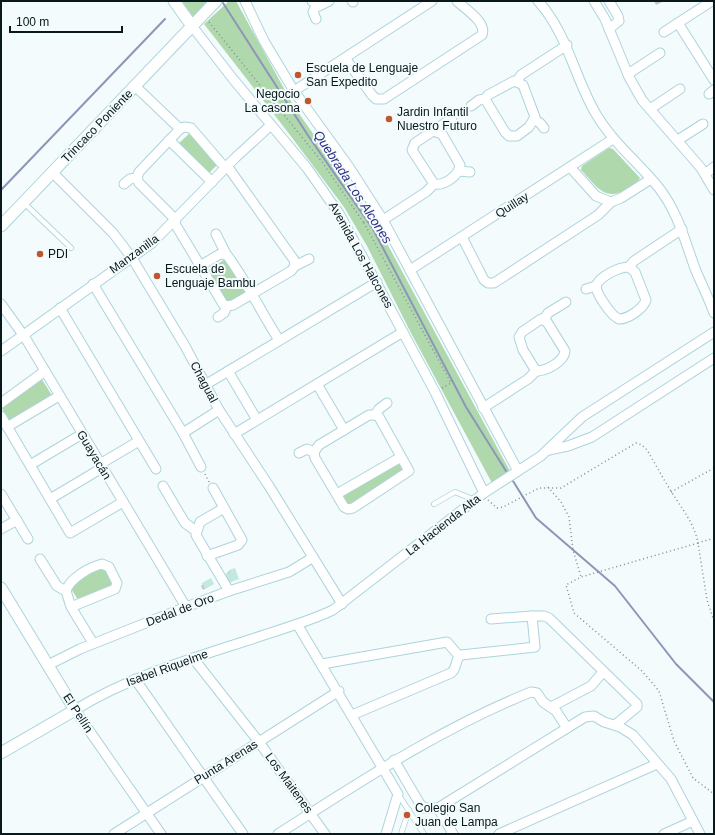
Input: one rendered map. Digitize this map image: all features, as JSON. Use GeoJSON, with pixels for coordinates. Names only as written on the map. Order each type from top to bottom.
{"type":"FeatureCollection","features":[{"type":"Feature","properties":{"kind":"street","name":"Avenida Los Halcones"},"geometry":{"type":"LineString","coordinates":[[174,1],[192,26],[307,168],[352,234],[435,392],[484,493]]}},
{"type":"Feature","properties":{"kind":"street","name":"Trincaco Poniente"},"geometry":{"type":"LineString","coordinates":[[1,226],[216,1]]}},
{"type":"Feature","properties":{"kind":"street"},"geometry":{"type":"LineString","coordinates":[[245,1],[267,45],[294,91],[349,167],[381,217],[518,471]]}},
{"type":"Feature","properties":{"kind":"street"},"geometry":{"type":"LineString","coordinates":[[316,19],[313,12],[314,3],[322,6],[329,1]]}},
{"type":"Feature","properties":{"kind":"street"},"geometry":{"type":"LineString","coordinates":[[294,91],[432,1]]}},
{"type":"Feature","properties":{"kind":"street"},"geometry":{"type":"LineString","coordinates":[[345,58],[372,95],[379,99],[386,97],[480,36],[483,29],[482,24],[456,1]]}},
{"type":"Feature","properties":{"kind":"street"},"geometry":{"type":"LineString","coordinates":[[538,1],[555,24],[567,45],[590,104],[613,139],[651,179],[668,201],[682,229],[695,267],[714,313]]}},
{"type":"Feature","properties":{"kind":"street"},"geometry":{"type":"LineString","coordinates":[[594,1],[628,74],[642,100],[678,140],[705,174],[714,190]]}},
{"type":"Feature","properties":{"kind":"street"},"geometry":{"type":"LineString","coordinates":[[608,29],[619,21],[618,16],[609,1]]}},
{"type":"Feature","properties":{"kind":"street"},"geometry":{"type":"LineString","coordinates":[[664,32],[712,1]]}},
{"type":"Feature","properties":{"kind":"street"},"geometry":{"type":"LineString","coordinates":[[678,23],[714,80]]}},
{"type":"Feature","properties":{"kind":"street"},"geometry":{"type":"LineString","coordinates":[[485,100],[488,95],[506,84],[517,81],[521,75],[567,45]]}},
{"type":"Feature","properties":{"kind":"street"},"geometry":{"type":"LineString","coordinates":[[628,74],[660,53]]}},
{"type":"Feature","properties":{"kind":"street"},"geometry":{"type":"LineString","coordinates":[[485,100],[497,121],[509,136],[519,134],[532,125],[535,114],[524,88],[517,81]]}},
{"type":"Feature","properties":{"kind":"street"},"geometry":{"type":"LineString","coordinates":[[135,86],[180,129]]}},
{"type":"Feature","properties":{"kind":"street"},"geometry":{"type":"LineString","coordinates":[[650,109],[680,89]]}},
{"type":"Feature","properties":{"kind":"street"},"geometry":{"type":"LineString","coordinates":[[471,106],[479,100],[485,100]]}},
{"type":"Feature","properties":{"kind":"street"},"geometry":{"type":"LineString","coordinates":[[438,131],[441,126],[452,118]]}},
{"type":"Feature","properties":{"kind":"street"},"geometry":{"type":"LineString","coordinates":[[534,120],[540,123],[544,128]]}},
{"type":"Feature","properties":{"kind":"street"},"geometry":{"type":"LineString","coordinates":[[678,140],[703,124]]}},
{"type":"Feature","properties":{"kind":"street","name":"Manzanilla"},"geometry":{"type":"LineString","coordinates":[[1,351],[152,243],[226,167],[271,125]]}},
{"type":"Feature","properties":{"kind":"street"},"geometry":{"type":"LineString","coordinates":[[227,306],[223,304],[175,221],[139,184],[137,178],[139,172],[180,129],[187,126],[193,129],[221,163],[230,170],[294,260],[295,266]]}},
{"type":"Feature","properties":{"kind":"street"},"geometry":{"type":"LineString","coordinates":[[434,184],[414,155],[412,148],[417,141],[433,131],[438,131],[442,134],[460,162],[459,171]]}},
{"type":"Feature","properties":{"kind":"street","name":"Quillay"},"geometry":{"type":"LineString","coordinates":[[410,270],[613,139]]}},
{"type":"Feature","properties":{"kind":"street"},"geometry":{"type":"LineString","coordinates":[[169,140],[212,182]]}},
{"type":"Feature","properties":{"kind":"street"},"geometry":{"type":"LineString","coordinates":[[570,167],[596,196],[611,202]]}},
{"type":"Feature","properties":{"kind":"street"},"geometry":{"type":"LineString","coordinates":[[705,174],[714,167]]}},
{"type":"Feature","properties":{"kind":"street"},"geometry":{"type":"LineString","coordinates":[[381,217],[426,192],[434,184],[442,184],[459,171],[470,172]]}},
{"type":"Feature","properties":{"kind":"street","name":"Chagual"},"geometry":{"type":"LineString","coordinates":[[52,172],[113,233],[132,258],[181,339],[219,410],[342,604]]}},
{"type":"Feature","properties":{"kind":"street"},"geometry":{"type":"LineString","coordinates":[[124,184],[130,179],[137,178]]}},
{"type":"Feature","properties":{"kind":"street"},"geometry":{"type":"LineString","coordinates":[[462,237],[484,280],[490,283],[497,282],[598,215],[611,202],[621,198],[651,179]]}},
{"type":"Feature","properties":{"kind":"street"},"geometry":{"type":"LineString","coordinates":[[586,289],[596,286],[598,282],[617,270],[629,267],[634,261],[682,229]]}},
{"type":"Feature","properties":{"kind":"street"},"geometry":{"type":"LineString","coordinates":[[216,234],[226,254],[250,289],[251,294],[279,340]]}},
{"type":"Feature","properties":{"kind":"street"},"geometry":{"type":"LineString","coordinates":[[200,266],[220,254],[226,254]]}},
{"type":"Feature","properties":{"kind":"street"},"geometry":{"type":"LineString","coordinates":[[218,318],[224,313],[227,306],[293,270],[295,266],[309,260]]}},
{"type":"Feature","properties":{"kind":"street"},"geometry":{"type":"LineString","coordinates":[[596,286],[597,292],[613,315],[619,319],[625,318],[643,306],[646,300],[635,272],[629,267]]}},
{"type":"Feature","properties":{"kind":"street"},"geometry":{"type":"LineString","coordinates":[[205,385],[376,282]]}},
{"type":"Feature","properties":{"kind":"street"},"geometry":{"type":"LineString","coordinates":[[93,284],[183,433],[201,467]]}},
{"type":"Feature","properties":{"kind":"street"},"geometry":{"type":"LineString","coordinates":[[703,285],[714,296]]}},
{"type":"Feature","properties":{"kind":"street"},"geometry":{"type":"LineString","coordinates":[[536,371],[523,350],[519,335],[544,319],[548,313],[566,302]]}},
{"type":"Feature","properties":{"kind":"street","name":"Guayacán"},"geometry":{"type":"LineString","coordinates":[[1,304],[23,335],[45,371],[186,607]]}},
{"type":"Feature","properties":{"kind":"street"},"geometry":{"type":"LineString","coordinates":[[60,308],[156,470]]}},
{"type":"Feature","properties":{"kind":"street"},"geometry":{"type":"LineString","coordinates":[[483,408],[528,379],[536,371],[546,369],[561,359],[565,353],[564,346],[544,319]]}},
{"type":"Feature","properties":{"kind":"street"},"geometry":{"type":"LineString","coordinates":[[234,434],[403,332]]}},
{"type":"Feature","properties":{"kind":"street","name":"La Hacienda Alta"},"geometry":{"type":"LineString","coordinates":[[342,604],[484,493],[547,450],[582,416],[714,332]]}},
{"type":"Feature","properties":{"kind":"street","name":"La Hacienda Alta"},"geometry":{"type":"LineString","coordinates":[[547,450],[568,446],[592,437],[714,358]]}},
{"type":"Feature","properties":{"kind":"street"},"geometry":{"type":"LineString","coordinates":[[1,403],[45,371]]}},
{"type":"Feature","properties":{"kind":"street"},"geometry":{"type":"LineString","coordinates":[[228,371],[257,420]]}},
{"type":"Feature","properties":{"kind":"street"},"geometry":{"type":"LineString","coordinates":[[317,384],[344,430]]}},
{"type":"Feature","properties":{"kind":"street"},"geometry":{"type":"LineString","coordinates":[[7,426],[59,396]]}},
{"type":"Feature","properties":{"kind":"street"},"geometry":{"type":"LineString","coordinates":[[375,415],[379,409],[386,404]]}},
{"type":"Feature","properties":{"kind":"street"},"geometry":{"type":"LineString","coordinates":[[183,433],[219,410]]}},
{"type":"Feature","properties":{"kind":"street"},"geometry":{"type":"LineString","coordinates":[[369,415],[375,415],[379,417],[409,471],[353,508],[348,509],[344,507],[315,458],[314,452],[319,445],[369,415]]}},
{"type":"Feature","properties":{"kind":"street"},"geometry":{"type":"LineString","coordinates":[[1,416],[70,533],[123,502]]}},
{"type":"Feature","properties":{"kind":"street"},"geometry":{"type":"LineString","coordinates":[[30,465],[82,434]]}},
{"type":"Feature","properties":{"kind":"street"},"geometry":{"type":"LineString","coordinates":[[50,499],[139,441]]}},
{"type":"Feature","properties":{"kind":"street"},"geometry":{"type":"LineString","coordinates":[[299,453],[307,449],[314,452]]}},
{"type":"Feature","properties":{"kind":"street"},"geometry":{"type":"LineString","coordinates":[[337,494],[401,457]]}},
{"type":"Feature","properties":{"kind":"street"},"geometry":{"type":"LineString","coordinates":[[163,486],[187,526],[196,531]]}},
{"type":"Feature","properties":{"kind":"street"},"geometry":{"type":"LineString","coordinates":[[207,556],[238,545],[242,542],[241,536],[213,488]]}},
{"type":"Feature","properties":{"kind":"street"},"geometry":{"type":"LineString","coordinates":[[1,494],[28,538]]}},
{"type":"Feature","properties":{"kind":"street"},"geometry":{"type":"LineString","coordinates":[[224,508],[200,522],[196,531],[197,539],[229,591]]}},
{"type":"Feature","properties":{"kind":"street"},"geometry":{"type":"LineString","coordinates":[[1,529],[17,520]]}},
{"type":"Feature","properties":{"kind":"street","name":"Dedal de Oro"},"geometry":{"type":"LineString","coordinates":[[48,666],[93,643],[229,591],[289,572],[312,558]]}},
{"type":"Feature","properties":{"kind":"street"},"geometry":{"type":"LineString","coordinates":[[40,559],[57,586],[66,591],[71,607],[93,643]]}},
{"type":"Feature","properties":{"kind":"street"},"geometry":{"type":"LineString","coordinates":[[66,591],[72,580],[97,565],[105,564],[109,567],[117,580],[114,591],[71,607]]}},
{"type":"Feature","properties":{"kind":"street","name":"El Pellín"},"geometry":{"type":"LineString","coordinates":[[1,588],[75,710],[161,834]]}},
{"type":"Feature","properties":{"kind":"street","name":"Isabel Riquelme"},"geometry":{"type":"LineString","coordinates":[[1,754],[108,691],[135,679],[297,624],[325,613],[342,604]]}},
{"type":"Feature","properties":{"kind":"street"},"geometry":{"type":"LineString","coordinates":[[491,619],[532,616],[544,616],[548,618],[638,706],[615,725]]}},
{"type":"Feature","properties":{"kind":"street"},"geometry":{"type":"LineString","coordinates":[[459,656],[535,647],[532,616]]}},
{"type":"Feature","properties":{"kind":"street"},"geometry":{"type":"LineString","coordinates":[[297,624],[339,691],[398,794],[386,834]]}},
{"type":"Feature","properties":{"kind":"street"},"geometry":{"type":"LineString","coordinates":[[322,664],[447,642],[459,656]]}},
{"type":"Feature","properties":{"kind":"street"},"geometry":{"type":"LineString","coordinates":[[352,714],[451,673],[456,669],[459,656]]}},
{"type":"Feature","properties":{"kind":"street","name":"Los Maitenes"},"geometry":{"type":"LineString","coordinates":[[194,658],[259,742],[325,834]]}},
{"type":"Feature","properties":{"kind":"street"},"geometry":{"type":"LineString","coordinates":[[551,707],[591,686],[603,672]]}},
{"type":"Feature","properties":{"kind":"street"},"geometry":{"type":"LineString","coordinates":[[135,679],[243,834]]}},
{"type":"Feature","properties":{"kind":"street","name":"Punta Arenas"},"geometry":{"type":"LineString","coordinates":[[114,834],[339,691]]}},
{"type":"Feature","properties":{"kind":"street"},"geometry":{"type":"LineString","coordinates":[[278,834],[394,760],[480,715],[530,692],[536,693],[543,702],[556,711],[567,728]]}},
{"type":"Feature","properties":{"kind":"street"},"geometry":{"type":"LineString","coordinates":[[394,760],[420,804],[424,808],[438,808],[589,715],[626,729],[633,735],[671,780],[700,834]]}},
{"type":"Feature","properties":{"kind":"street"},"geometry":{"type":"LineString","coordinates":[[498,834],[657,764]]}},
{"type":"Feature","properties":{"kind":"street"},"geometry":{"type":"LineString","coordinates":[[438,808],[453,834]]}},
{"type":"Feature","properties":{"kind":"street"},"geometry":{"type":"LineString","coordinates":[[664,834],[693,821]]}},
{"type":"Feature","properties":{"kind":"lane"},"geometry":{"type":"LineString","coordinates":[[23,202],[71,248]]}},
{"type":"Feature","properties":{"kind":"lane"},"geometry":{"type":"LineString","coordinates":[[434,504],[455,492],[475,500]]}},
{"type":"Feature","properties":{"kind":"lane"},"geometry":{"type":"LineString","coordinates":[[398,794],[424,834]]}},
{"type":"Feature","properties":{"kind":"lane"},"geometry":{"type":"LineString","coordinates":[[401,834],[409,810]]}},
{"type":"Feature","properties":{"kind":"path"},"geometry":{"type":"LineString","coordinates":[[203,14],[322,162],[364,223],[451,383],[435,392]]}},
{"type":"Feature","properties":{"kind":"path"},"geometry":{"type":"LineString","coordinates":[[364,223],[381,217]]}},
{"type":"Feature","properties":{"kind":"path"},"geometry":{"type":"LineString","coordinates":[[484,493],[497,508],[503,508],[539,488],[561,488],[636,443],[642,445],[647,450],[695,531],[707,600],[714,622]]}},
{"type":"Feature","properties":{"kind":"path"},"geometry":{"type":"LineString","coordinates":[[201,467],[213,488]]}},
{"type":"Feature","properties":{"kind":"path"},"geometry":{"type":"LineString","coordinates":[[671,492],[714,468]]}},
{"type":"Feature","properties":{"kind":"path"},"geometry":{"type":"LineString","coordinates":[[548,487],[561,502],[569,517],[572,550],[581,577]]}},
{"type":"Feature","properties":{"kind":"path"},"geometry":{"type":"LineString","coordinates":[[714,538],[581,577],[566,585],[574,613],[642,671],[659,691],[674,741],[693,778],[714,794]]}},
{"type":"Feature","properties":{"kind":"green space"},"geometry":{"type":"Polygon","coordinates":[[[182,1],[210,1],[194,18],[182,1]]]}},
{"type":"Feature","properties":{"kind":"green space"},"geometry":{"type":"Polygon","coordinates":[[[229,1],[236,1],[293,105],[377,225],[511,473],[492,483],[411,333],[367,246],[344,207],[204,24],[229,1]]]}},
{"type":"Feature","properties":{"kind":"green space"},"geometry":{"type":"Polygon","coordinates":[[[190,133],[218,164],[207,175],[178,144],[190,133]]]}},
{"type":"Feature","properties":{"kind":"green space"},"geometry":{"type":"Polygon","coordinates":[[[609,148],[613,149],[640,178],[634,185],[625,190],[611,194],[600,190],[581,170],[582,166],[609,148]]]}},
{"type":"Feature","properties":{"kind":"green space"},"geometry":{"type":"Polygon","coordinates":[[[227,258],[248,293],[229,305],[208,270],[227,258]]]}},
{"type":"Feature","properties":{"kind":"green space"},"geometry":{"type":"Polygon","coordinates":[[[41,378],[53,397],[9,423],[1,406],[41,378]]]}},
{"type":"Feature","properties":{"kind":"green space"},"geometry":{"type":"Polygon","coordinates":[[[399,459],[406,471],[349,507],[341,495],[399,459]]]}},
{"type":"Feature","properties":{"kind":"green space"},"geometry":{"type":"Polygon","coordinates":[[[104,566],[114,586],[79,601],[69,586],[104,566]]]}},
{"type":"Feature","properties":{"kind":"building"},"geometry":{"type":"Polygon","coordinates":[[[235,568],[239,579],[230,582],[225,574],[230,573],[229,570],[235,568]]]}},
{"type":"Feature","properties":{"kind":"building"},"geometry":{"type":"Polygon","coordinates":[[[211,578],[214,584],[205,589],[202,583],[211,578]]]}},
{"type":"Feature","properties":{"kind":"waterway","name":"Quebrada Los Alcones"},"geometry":{"type":"LineString","coordinates":[[223,3],[309,137],[373,229],[466,407],[506,471]]}},
{"type":"Feature","properties":{"kind":"waterway"},"geometry":{"type":"LineString","coordinates":[[1,190],[165,19]]}},
{"type":"Feature","properties":{"kind":"waterway","name":"Quebrada Los Alcones"},"geometry":{"type":"LineString","coordinates":[[513,481],[536,518],[615,586],[676,664],[714,702]]}},
{"type":"Feature","properties":{"kind":"place","name":"Escuela de Lenguaje San Expedito"},"geometry":{"type":"Point","coordinates":[298,75]}},
{"type":"Feature","properties":{"kind":"place","name":"Negocio La casona"},"geometry":{"type":"Point","coordinates":[308,101]}},
{"type":"Feature","properties":{"kind":"place","name":"Jardin Infantil Nuestro Futuro"},"geometry":{"type":"Point","coordinates":[389,119]}},
{"type":"Feature","properties":{"kind":"place","name":"PDI"},"geometry":{"type":"Point","coordinates":[40,254]}},
{"type":"Feature","properties":{"kind":"place","name":"Escuela de Lenguaje Bambu"},"geometry":{"type":"Point","coordinates":[157,276]}},
{"type":"Feature","properties":{"kind":"place","name":"Colegio San Juan de Lampa"},"geometry":{"type":"Point","coordinates":[407,815]}}]}
